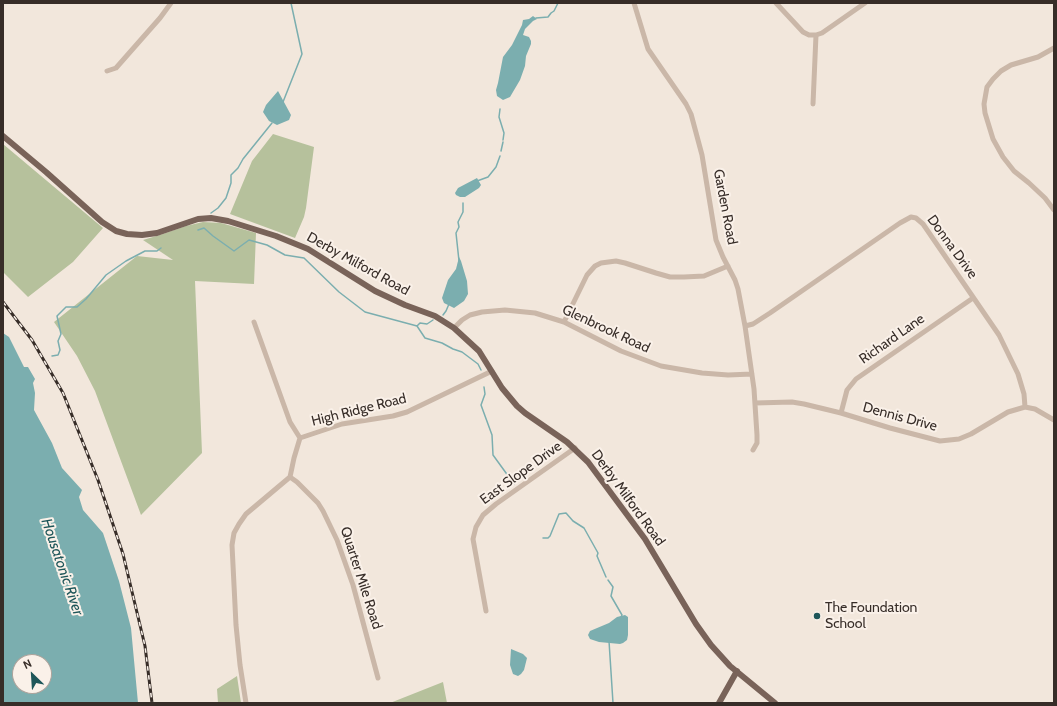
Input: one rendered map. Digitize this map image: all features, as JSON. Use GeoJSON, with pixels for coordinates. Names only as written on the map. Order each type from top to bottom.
{"type":"FeatureCollection","features":[{"type":"Feature","properties":{"kind":"main road","name":"Derby Milford Road"},"geometry":{"type":"LineString","coordinates":[[3,136],[41,167],[102,222],[116,231],[127,234],[142,235],[157,233],[198,219],[212,218],[228,221],[276,236],[308,249],[375,291],[405,305],[432,315],[454,328],[478,351],[502,388],[517,406],[575,448],[595,470],[645,539],[704,636],[718,654],[775,703]]}},
{"type":"Feature","properties":{"kind":"main road"},"geometry":{"type":"LineString","coordinates":[[719,703],[737,671]]}},
{"type":"Feature","properties":{"kind":"street"},"geometry":{"type":"LineString","coordinates":[[106,71],[116,68],[160,18],[171,3]]}},
{"type":"Feature","properties":{"kind":"street","name":"Garden Road"},"geometry":{"type":"LineString","coordinates":[[634,3],[648,49],[686,104],[694,122],[707,178],[715,236],[720,250],[735,280],[745,326],[755,403],[757,435],[753,450]]}},
{"type":"Feature","properties":{"kind":"street"},"geometry":{"type":"LineString","coordinates":[[776,3],[803,32],[809,35],[822,33],[865,3]]}},
{"type":"Feature","properties":{"kind":"street"},"geometry":{"type":"LineString","coordinates":[[813,104],[816,35]]}},
{"type":"Feature","properties":{"kind":"street"},"geometry":{"type":"LineString","coordinates":[[1054,48],[1038,58],[1011,65],[1001,71],[987,87],[984,104],[993,139],[1003,157],[1014,171],[1029,182],[1045,198],[1054,210]]}},
{"type":"Feature","properties":{"kind":"street","name":"Donna Drive"},"geometry":{"type":"LineString","coordinates":[[745,326],[753,324],[770,313],[900,223],[911,217],[916,218],[923,224],[999,335],[1011,357],[1020,381],[1024,394],[1025,407]]}},
{"type":"Feature","properties":{"kind":"street"},"geometry":{"type":"LineString","coordinates":[[564,322],[587,275],[595,266],[601,263],[607,261],[620,262],[670,277],[704,276],[728,266]]}},
{"type":"Feature","properties":{"kind":"street","name":"Richard Lane"},"geometry":{"type":"LineString","coordinates":[[842,413],[847,390],[856,379],[973,298]]}},
{"type":"Feature","properties":{"kind":"street","name":"Glenbrook Road"},"geometry":{"type":"LineString","coordinates":[[454,328],[470,315],[493,311],[521,311],[535,313],[564,322],[621,351],[661,366],[702,373],[728,375],[752,374]]}},
{"type":"Feature","properties":{"kind":"street"},"geometry":{"type":"LineString","coordinates":[[254,322],[290,422],[300,438]]}},
{"type":"Feature","properties":{"kind":"street","name":"High Ridge Road"},"geometry":{"type":"LineString","coordinates":[[290,477],[300,438],[342,424],[393,416],[407,412],[492,371]]}},
{"type":"Feature","properties":{"kind":"street","name":"Dennis Drive"},"geometry":{"type":"LineString","coordinates":[[755,403],[792,402],[842,413],[890,428],[940,441],[959,439],[971,434],[1008,412],[1025,407]]}},
{"type":"Feature","properties":{"kind":"street"},"geometry":{"type":"LineString","coordinates":[[1025,407],[1035,409],[1054,420]]}},
{"type":"Feature","properties":{"kind":"street","name":"East Slope Drive"},"geometry":{"type":"LineString","coordinates":[[486,611],[473,540],[476,527],[483,515],[496,504],[575,448]]}},
{"type":"Feature","properties":{"kind":"street"},"geometry":{"type":"LineString","coordinates":[[246,703],[236,625],[232,545],[234,533],[238,524],[246,514],[290,477]]}},
{"type":"Feature","properties":{"kind":"street","name":"Quarter Mile Road"},"geometry":{"type":"LineString","coordinates":[[290,477],[313,497],[320,507],[337,540],[353,585],[378,678]]}},
{"type":"Feature","properties":{"kind":"green space"},"geometry":{"type":"Polygon","coordinates":[[[273,134],[314,147],[306,208],[304,217],[295,238],[230,214],[252,161],[273,134]]]}},
{"type":"Feature","properties":{"kind":"green space"},"geometry":{"type":"Polygon","coordinates":[[[3,144],[103,228],[73,262],[28,297],[3,272],[3,144]]]}},
{"type":"Feature","properties":{"kind":"green space"},"geometry":{"type":"Polygon","coordinates":[[[203,222],[221,223],[256,233],[254,284],[195,281],[202,453],[141,515],[95,391],[77,356],[54,322],[137,256],[173,260],[143,240],[203,222]]]}},
{"type":"Feature","properties":{"kind":"green space"},"geometry":{"type":"Polygon","coordinates":[[[237,676],[241,703],[218,703],[217,689],[237,676]]]}},
{"type":"Feature","properties":{"kind":"green space"},"geometry":{"type":"Polygon","coordinates":[[[443,682],[447,703],[390,703],[443,682]]]}},
{"type":"Feature","properties":{"kind":"water"},"geometry":{"type":"Polygon","coordinates":[[[533,16],[537,19],[525,29],[523,35],[529,37],[531,44],[526,56],[525,66],[520,80],[510,97],[503,100],[497,96],[496,90],[503,57],[512,45],[523,20],[529,19],[533,16]]]}},
{"type":"Feature","properties":{"kind":"water"},"geometry":{"type":"Polygon","coordinates":[[[278,91],[291,115],[289,120],[277,125],[269,121],[263,112],[266,105],[278,91]]]}},
{"type":"Feature","properties":{"kind":"water"},"geometry":{"type":"Polygon","coordinates":[[[477,178],[481,185],[479,188],[465,197],[456,195],[455,193],[458,188],[477,178]]]}},
{"type":"Feature","properties":{"kind":"water"},"geometry":{"type":"Polygon","coordinates":[[[459,257],[467,281],[468,294],[464,301],[454,308],[444,303],[442,298],[448,280],[456,269],[459,257]]]}},
{"type":"Feature","properties":{"kind":"water","name":"Housatonic River"},"geometry":{"type":"Polygon","coordinates":[[[3,333],[9,337],[24,367],[28,367],[35,379],[33,383],[35,393],[34,410],[52,443],[62,468],[82,490],[79,497],[83,510],[103,533],[119,581],[131,628],[138,703],[3,703],[3,333]]]}},
{"type":"Feature","properties":{"kind":"water"},"geometry":{"type":"Polygon","coordinates":[[[625,615],[628,617],[628,635],[627,640],[623,643],[599,642],[590,639],[588,635],[590,631],[609,623],[617,617],[625,615]]]}},
{"type":"Feature","properties":{"kind":"water"},"geometry":{"type":"Polygon","coordinates":[[[511,649],[523,654],[527,658],[524,670],[518,676],[513,674],[510,665],[511,649]]]}},
{"type":"Feature","properties":{"kind":"waterway"},"geometry":{"type":"LineString","coordinates":[[283,102],[302,54],[291,3]]}},
{"type":"Feature","properties":{"kind":"waterway"},"geometry":{"type":"LineString","coordinates":[[536,18],[548,17],[554,11],[558,3]]}},
{"type":"Feature","properties":{"kind":"waterway"},"geometry":{"type":"LineString","coordinates":[[500,109],[499,117],[504,133],[503,140]]}},
{"type":"Feature","properties":{"kind":"waterway"},"geometry":{"type":"LineString","coordinates":[[211,213],[218,208],[226,198],[231,183],[231,175],[272,123]]}},
{"type":"Feature","properties":{"kind":"waterway"},"geometry":{"type":"LineString","coordinates":[[501,151],[503,142]]}},
{"type":"Feature","properties":{"kind":"waterway"},"geometry":{"type":"LineString","coordinates":[[477,181],[488,177],[496,167],[500,156]]}},
{"type":"Feature","properties":{"kind":"waterway"},"geometry":{"type":"LineString","coordinates":[[459,261],[456,233],[459,227],[458,222],[463,212],[463,203]]}},
{"type":"Feature","properties":{"kind":"waterway"},"geometry":{"type":"LineString","coordinates":[[198,230],[204,228],[234,251],[249,240],[267,245],[285,255],[304,258],[339,292],[365,312],[417,326],[420,323],[427,324],[433,320]]}},
{"type":"Feature","properties":{"kind":"waterway"},"geometry":{"type":"LineString","coordinates":[[52,356],[58,355],[60,350],[58,341],[61,334],[57,316],[66,307],[77,307],[86,299],[106,275],[126,261],[145,251],[157,251],[161,248]]}},
{"type":"Feature","properties":{"kind":"waterway"},"geometry":{"type":"LineString","coordinates":[[443,315],[449,304]]}},
{"type":"Feature","properties":{"kind":"waterway"},"geometry":{"type":"LineString","coordinates":[[417,326],[425,338],[442,343],[462,352],[478,364],[481,370]]}},
{"type":"Feature","properties":{"kind":"waterway"},"geometry":{"type":"LineString","coordinates":[[484,387],[485,394],[481,405],[492,435],[493,455],[514,484]]}},
{"type":"Feature","properties":{"kind":"waterway"},"geometry":{"type":"LineString","coordinates":[[543,538],[548,538],[550,536],[559,514],[566,513],[573,521],[584,528],[598,553],[597,556],[606,577]]}},
{"type":"Feature","properties":{"kind":"waterway"},"geometry":{"type":"LineString","coordinates":[[608,580],[613,587],[611,596],[622,615],[621,617]]}},
{"type":"Feature","properties":{"kind":"waterway"},"geometry":{"type":"LineString","coordinates":[[609,641],[613,703]]}},
{"type":"Feature","properties":{"kind":"railway"},"geometry":{"type":"LineString","coordinates":[[3,302],[32,340],[63,393],[98,480],[123,554],[145,646],[152,703]]}},
{"type":"Feature","properties":{"kind":"place","name":"The Foundation School"},"geometry":{"type":"Point","coordinates":[817,616]}}]}
